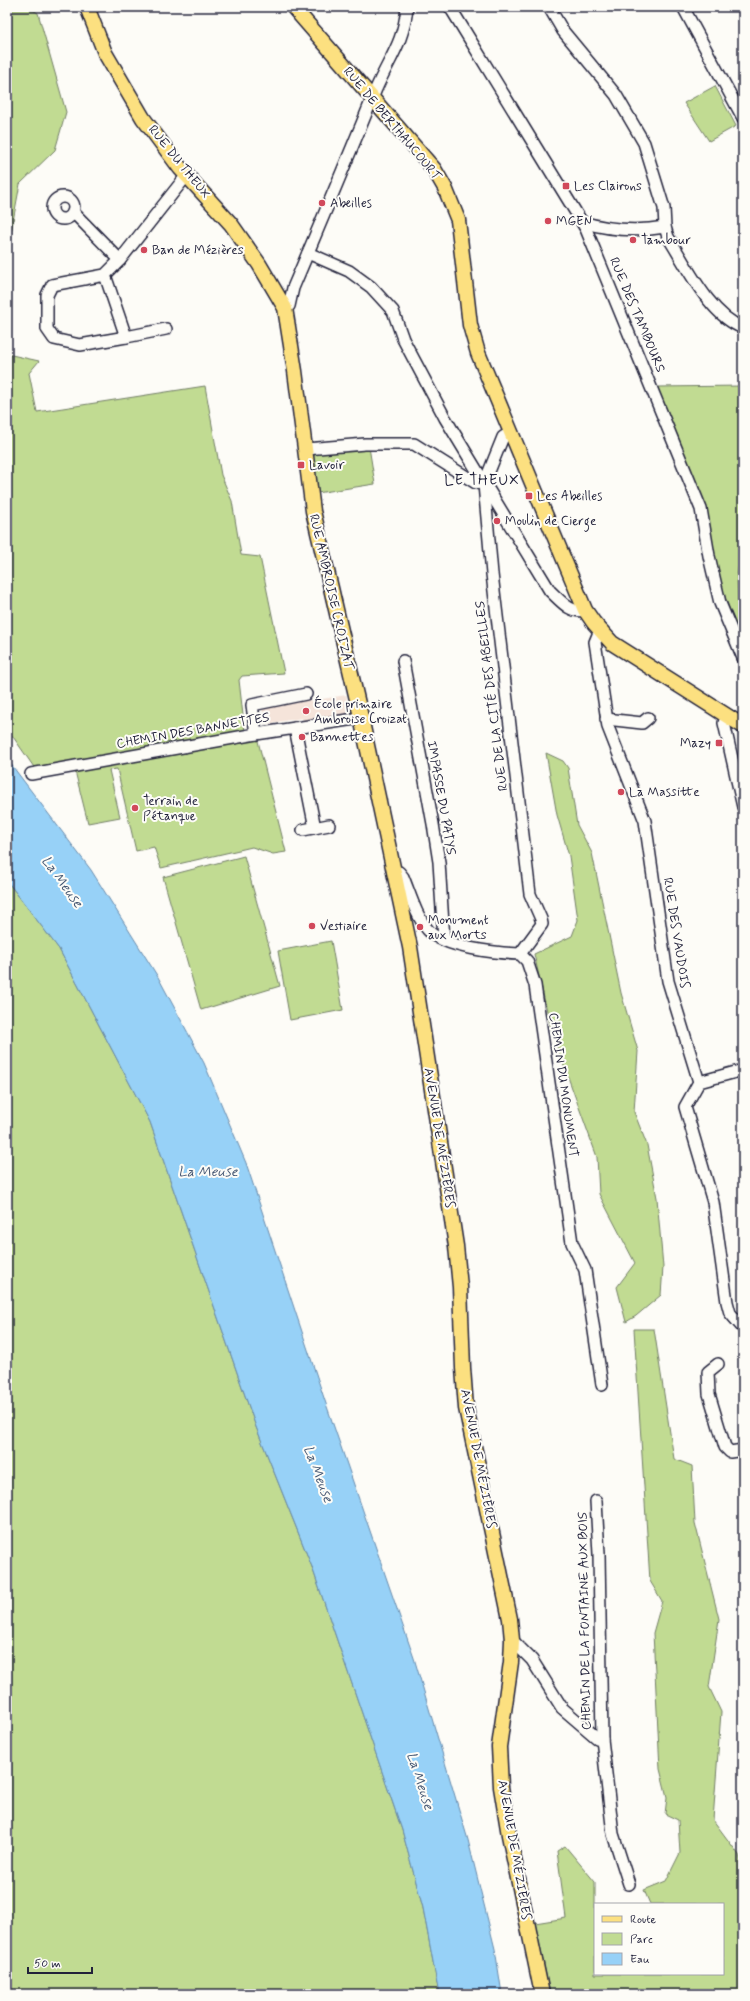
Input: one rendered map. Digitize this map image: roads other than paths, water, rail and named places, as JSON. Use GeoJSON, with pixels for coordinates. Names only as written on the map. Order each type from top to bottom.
{"type":"FeatureCollection","features":[{"type":"Feature","properties":{"kind":"main road","name":"RUE DU THEUX"},"geometry":{"type":"LineString","coordinates":[[88,7],[105,53],[143,118],[187,175],[231,224],[260,264],[285,308]]}},
{"type":"Feature","properties":{"kind":"main road","name":"RUE DE BERTHAUCOURT"},"geometry":{"type":"LineString","coordinates":[[293,7],[434,169],[446,188],[458,220],[470,325],[483,367],[585,610],[612,643],[743,726]]}},
{"type":"Feature","properties":{"kind":"main road","name":"RUE AMBROISE CROIZAT"},"geometry":{"type":"LineString","coordinates":[[285,308],[306,450],[312,511],[361,718],[395,873]]}},
{"type":"Feature","properties":{"kind":"main road","name":"AVENUE DE MÉZIÈRES"},"geometry":{"type":"LineString","coordinates":[[395,873],[411,954],[456,1246],[460,1287],[466,1408],[510,1619],[512,1640],[499,1747],[501,1787],[508,1835],[542,1994]]}},
{"type":"Feature","properties":{"kind":"street"},"geometry":{"type":"LineString","coordinates":[[285,308],[289,306],[293,288],[405,26],[407,7]]}},
{"type":"Feature","properties":{"kind":"street","name":"RUE DES TAMBOURS"},"geometry":{"type":"LineString","coordinates":[[450,7],[582,222],[701,508],[709,556],[720,603],[743,658]]}},
{"type":"Feature","properties":{"kind":"street"},"geometry":{"type":"LineString","coordinates":[[549,7],[563,31],[616,96],[630,117],[644,143],[664,208],[665,227],[668,237],[714,306],[729,321],[743,328]]}},
{"type":"Feature","properties":{"kind":"street"},"geometry":{"type":"LineString","coordinates":[[683,7],[743,118]]}},
{"type":"Feature","properties":{"kind":"street"},"geometry":{"type":"LineString","coordinates":[[166,329],[80,345],[54,339],[47,329],[47,295],[52,285],[105,275],[120,260],[187,175]]}},
{"type":"Feature","properties":{"kind":"street"},"geometry":{"type":"LineString","coordinates":[[73,212],[120,260]]}},
{"type":"Feature","properties":{"kind":"street"},"geometry":{"type":"LineString","coordinates":[[582,222],[609,228],[644,231],[665,227]]}},
{"type":"Feature","properties":{"kind":"street"},"geometry":{"type":"LineString","coordinates":[[591,242],[609,228]]}},
{"type":"Feature","properties":{"kind":"street"},"geometry":{"type":"LineString","coordinates":[[308,253],[349,271],[371,287],[393,311],[403,340],[445,418],[550,591],[569,608],[578,612],[585,610]]}},
{"type":"Feature","properties":{"kind":"street"},"geometry":{"type":"LineString","coordinates":[[105,275],[126,337]]}},
{"type":"Feature","properties":{"kind":"street","name":"RUE DE LA CITÉ DES ABEILLES"},"geometry":{"type":"LineString","coordinates":[[510,433],[503,437],[484,484],[492,574],[530,894],[542,924],[520,954]]}},
{"type":"Feature","properties":{"kind":"street"},"geometry":{"type":"LineString","coordinates":[[306,450],[365,444],[414,444],[476,483],[484,484]]}},
{"type":"Feature","properties":{"kind":"street","name":"RUE DES VAUDOIS"},"geometry":{"type":"LineString","coordinates":[[600,630],[595,642],[606,719],[645,821],[668,981],[699,1082]]}},
{"type":"Feature","properties":{"kind":"street","name":"IMPASSE DU PATYS"},"geometry":{"type":"LineString","coordinates":[[403,661],[439,862],[444,940]]}},
{"type":"Feature","properties":{"kind":"street"},"geometry":{"type":"LineString","coordinates":[[256,734],[252,705],[306,694]]}},
{"type":"Feature","properties":{"kind":"street"},"geometry":{"type":"LineString","coordinates":[[727,716],[724,723],[743,807]]}},
{"type":"Feature","properties":{"kind":"street","name":"CHEMIN DES BANNETTES"},"geometry":{"type":"LineString","coordinates":[[31,774],[256,734],[361,718]]}},
{"type":"Feature","properties":{"kind":"street"},"geometry":{"type":"LineString","coordinates":[[606,719],[642,722],[648,718]]}},
{"type":"Feature","properties":{"kind":"street"},"geometry":{"type":"LineString","coordinates":[[296,728],[315,828]]}},
{"type":"Feature","properties":{"kind":"street"},"geometry":{"type":"LineString","coordinates":[[303,830],[329,825]]}},
{"type":"Feature","properties":{"kind":"street"},"geometry":{"type":"LineString","coordinates":[[395,873],[399,872],[403,877],[422,921],[429,931],[444,940],[501,954],[520,954]]}},
{"type":"Feature","properties":{"kind":"street","name":"CHEMIN DU MONUMENT"},"geometry":{"type":"LineString","coordinates":[[520,954],[527,961],[535,985],[572,1243],[585,1270],[602,1385]]}},
{"type":"Feature","properties":{"kind":"street"},"geometry":{"type":"LineString","coordinates":[[743,1070],[699,1082],[685,1107],[713,1202],[726,1302],[730,1312],[743,1328]]}},
{"type":"Feature","properties":{"kind":"street"},"geometry":{"type":"LineString","coordinates":[[718,1364],[708,1372],[709,1394],[725,1447],[730,1452],[743,1450]]}},
{"type":"Feature","properties":{"kind":"street","name":"CHEMIN DE LA FONTAINE AUX BOIS"},"geometry":{"type":"LineString","coordinates":[[596,1501],[602,1739],[613,1834],[630,1884]]}},
{"type":"Feature","properties":{"kind":"street","name":"CHEMIN DE LA FONTAINE AUX BOIS"},"geometry":{"type":"LineString","coordinates":[[512,1640],[532,1660],[562,1708],[597,1738],[602,1739]]}},
{"type":"Feature","properties":{"kind":"water","name":"La Meuse"},"geometry":{"type":"Polygon","coordinates":[[[7,759],[91,870],[158,977],[204,1063],[246,1163],[324,1398],[414,1658],[468,1840],[495,1949],[502,1994],[439,1994],[423,1908],[402,1830],[312,1567],[256,1427],[150,1122],[59,949],[7,881],[7,759]]]}},
{"type":"Feature","properties":{"kind":"place","name":"Les Clairons"},"geometry":{"type":"Point","coordinates":[566,186]}},
{"type":"Feature","properties":{"kind":"place","name":"Abeilles"},"geometry":{"type":"Point","coordinates":[322,203]}},
{"type":"Feature","properties":{"kind":"place","name":"MGEN"},"geometry":{"type":"Point","coordinates":[548,221]}},
{"type":"Feature","properties":{"kind":"place","name":"Tambour"},"geometry":{"type":"Point","coordinates":[633,240]}},
{"type":"Feature","properties":{"kind":"place","name":"Ban de Mézières"},"geometry":{"type":"Point","coordinates":[144,250]}},
{"type":"Feature","properties":{"kind":"place","name":"Lavoir"},"geometry":{"type":"Point","coordinates":[301,465]}},
{"type":"Feature","properties":{"kind":"place","name":"Les Abeilles"},"geometry":{"type":"Point","coordinates":[529,496]}},
{"type":"Feature","properties":{"kind":"place","name":"Moulin de Cierge"},"geometry":{"type":"Point","coordinates":[497,521]}},
{"type":"Feature","properties":{"kind":"place","name":"École primaire Ambroise Croizat"},"geometry":{"type":"Point","coordinates":[306,711]}},
{"type":"Feature","properties":{"kind":"place","name":"Bannettes"},"geometry":{"type":"Point","coordinates":[302,737]}},
{"type":"Feature","properties":{"kind":"place","name":"Mazy"},"geometry":{"type":"Point","coordinates":[719,743]}},
{"type":"Feature","properties":{"kind":"place","name":"La Massitte"},"geometry":{"type":"Point","coordinates":[621,792]}},
{"type":"Feature","properties":{"kind":"place","name":"Terrain de Pétanque"},"geometry":{"type":"Point","coordinates":[135,808]}},
{"type":"Feature","properties":{"kind":"place","name":"Vestiaire"},"geometry":{"type":"Point","coordinates":[312,926]}},
{"type":"Feature","properties":{"kind":"place","name":"Monument aux Morts"},"geometry":{"type":"Point","coordinates":[420,927]}},
{"type":"Feature","properties":{"kind":"district","name":"LE THEUX"},"geometry":{"type":"Point","coordinates":[482,481]}}]}
